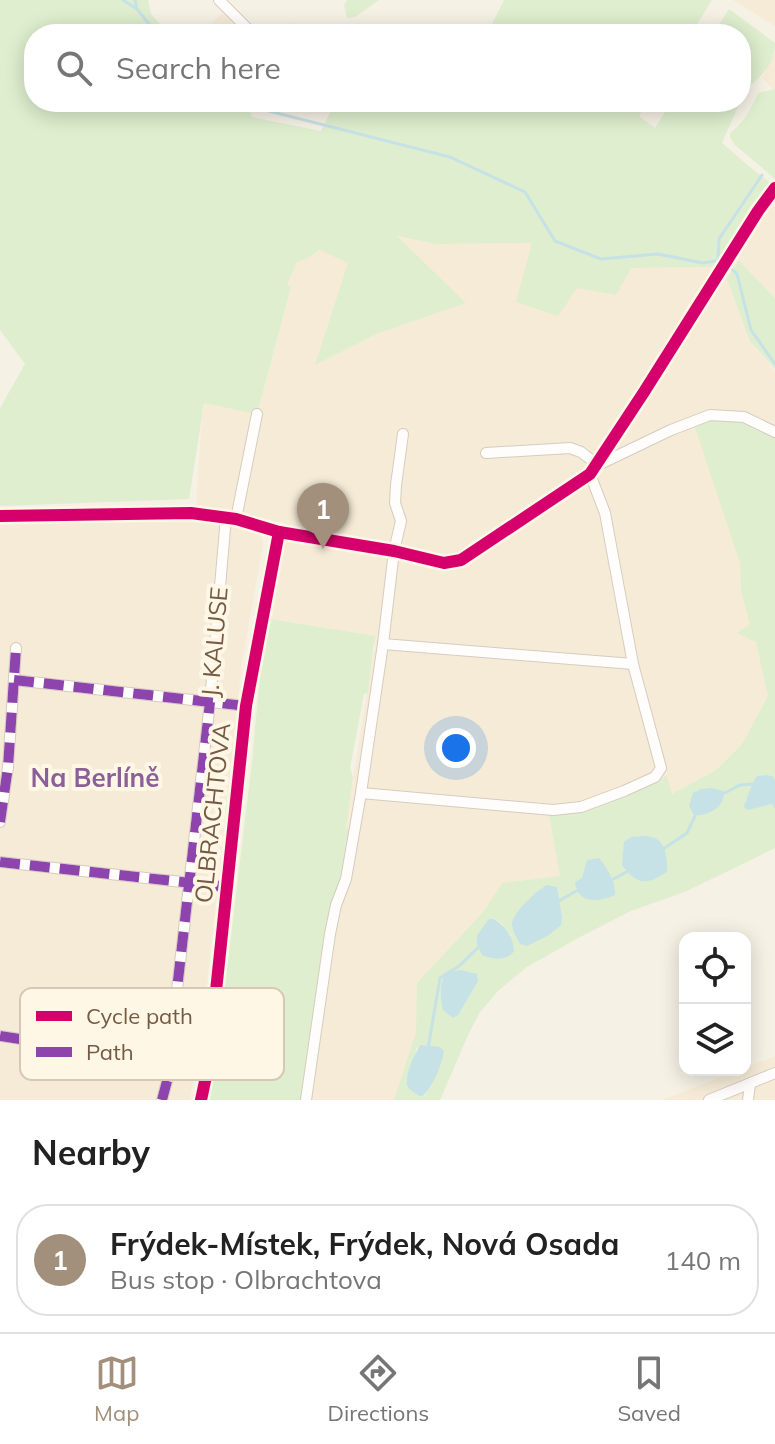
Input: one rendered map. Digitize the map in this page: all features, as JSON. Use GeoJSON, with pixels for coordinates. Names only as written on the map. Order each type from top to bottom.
{"type":"FeatureCollection","features":[{"type":"Feature","properties":{"kind":"street"},"geometry":{"type":"LineString","coordinates":[[219,0],[243,24]]}},
{"type":"Feature","properties":{"kind":"street"},"geometry":{"type":"LineString","coordinates":[[594,469],[775,188]]}},
{"type":"Feature","properties":{"kind":"street","name":"J. KALUSE"},"geometry":{"type":"LineString","coordinates":[[177,988],[231,518],[257,414]]}},
{"type":"Feature","properties":{"kind":"street"},"geometry":{"type":"LineString","coordinates":[[0,516],[191,513],[231,518],[279,532],[394,551],[444,563],[461,560],[594,469],[671,430],[710,415],[744,417],[775,432]]}},
{"type":"Feature","properties":{"kind":"street"},"geometry":{"type":"LineString","coordinates":[[306,1100],[330,934],[346,879],[361,793],[394,551],[401,521],[395,503],[403,434]]}},
{"type":"Feature","properties":{"kind":"street"},"geometry":{"type":"LineString","coordinates":[[361,793],[553,810],[581,807],[655,777],[661,768],[633,664],[594,469],[581,452],[570,448],[486,453]]}},
{"type":"Feature","properties":{"kind":"street","name":"OLBRACHTOVA"},"geometry":{"type":"LineString","coordinates":[[217,988],[246,706],[279,532]]}},
{"type":"Feature","properties":{"kind":"street"},"geometry":{"type":"LineString","coordinates":[[383,644],[633,664]]}},
{"type":"Feature","properties":{"kind":"street"},"geometry":{"type":"LineString","coordinates":[[0,822],[8,767],[16,648]]}},
{"type":"Feature","properties":{"kind":"street"},"geometry":{"type":"LineString","coordinates":[[14,680],[246,706]]}},
{"type":"Feature","properties":{"kind":"street"},"geometry":{"type":"LineString","coordinates":[[0,862],[228,887]]}},
{"type":"Feature","properties":{"kind":"street"},"geometry":{"type":"LineString","coordinates":[[0,1036],[20,1039]]}},
{"type":"Feature","properties":{"kind":"street"},"geometry":{"type":"LineString","coordinates":[[709,1100],[775,1073]]}},
{"type":"Feature","properties":{"kind":"street","name":"J. KALUSE"},"geometry":{"type":"LineString","coordinates":[[162,1100],[167,1080]]}},
{"type":"Feature","properties":{"kind":"street","name":"OLBRACHTOVA"},"geometry":{"type":"LineString","coordinates":[[201,1100],[205,1080]]}},
{"type":"Feature","properties":{"kind":"street"},"geometry":{"type":"LineString","coordinates":[[748,1100],[750,1084]]}},
{"type":"Feature","properties":{"kind":"shaded area"},"geometry":{"type":"Polygon","coordinates":[[[733,0],[775,0],[775,26],[733,0]]]}},
{"type":"Feature","properties":{"kind":"shaded area"},"geometry":{"type":"Polygon","coordinates":[[[222,13],[238,24],[211,24],[222,13]]]}},
{"type":"Feature","properties":{"kind":"shaded area"},"geometry":{"type":"Polygon","coordinates":[[[775,53],[775,89],[774,90],[762,78],[775,53]]]}},
{"type":"Feature","properties":{"kind":"shaded area"},"geometry":{"type":"Polygon","coordinates":[[[769,182],[775,187],[775,298],[767,289],[750,341],[775,371],[775,436],[697,429],[740,563],[741,591],[768,696],[742,744],[716,770],[672,794],[667,777],[561,876],[502,883],[484,911],[417,983],[416,1032],[394,1100],[305,1100],[349,830],[345,829],[376,636],[272,619],[284,523],[196,505],[205,402],[257,414],[291,288],[287,286],[297,262],[321,250],[349,263],[316,364],[384,331],[466,303],[396,236],[436,244],[532,243],[577,288],[631,268],[716,267],[769,182]]]}},
{"type":"Feature","properties":{"kind":"shaded area"},"geometry":{"type":"Polygon","coordinates":[[[199,520],[255,530],[262,538],[242,662],[207,988],[20,988],[20,1080],[194,1080],[190,1100],[0,1100],[0,525],[199,520]]]}},
{"type":"Feature","properties":{"kind":"shaded area"},"geometry":{"type":"Polygon","coordinates":[[[775,1056],[775,1100],[662,1100],[724,1076],[751,1076],[751,1066],[775,1056]]]}},
{"type":"Feature","properties":{"kind":"green space"},"geometry":{"type":"Polygon","coordinates":[[[0,0],[148,0],[151,14],[160,24],[24,24],[24,112],[250,112],[252,117],[321,131],[330,112],[641,112],[639,116],[655,128],[665,112],[736,112],[722,143],[769,182],[716,267],[631,268],[616,295],[577,288],[558,316],[516,302],[532,243],[436,244],[397,236],[466,303],[379,333],[315,365],[348,263],[320,250],[297,262],[287,285],[291,287],[257,414],[204,403],[189,499],[0,506],[0,408],[25,364],[0,330],[0,0]]]}},
{"type":"Feature","properties":{"kind":"green space"},"geometry":{"type":"Polygon","coordinates":[[[347,0],[379,0],[355,17],[347,18],[344,5],[347,0]]]}},
{"type":"Feature","properties":{"kind":"green space"},"geometry":{"type":"Polygon","coordinates":[[[504,0],[712,0],[697,24],[492,24],[504,0]]]}},
{"type":"Feature","properties":{"kind":"green space"},"geometry":{"type":"Polygon","coordinates":[[[729,9],[749,24],[719,24],[729,9]]]}},
{"type":"Feature","properties":{"kind":"green space"},"geometry":{"type":"Polygon","coordinates":[[[751,25],[775,43],[767,68],[751,85],[751,25]]]}},
{"type":"Feature","properties":{"kind":"green space"},"geometry":{"type":"Polygon","coordinates":[[[775,89],[774,178],[730,137],[730,133],[751,112],[758,93],[775,89]]]}},
{"type":"Feature","properties":{"kind":"green space"},"geometry":{"type":"Polygon","coordinates":[[[739,261],[775,298],[775,369],[750,341],[727,279],[739,261]]]}},
{"type":"Feature","properties":{"kind":"green space"},"geometry":{"type":"Polygon","coordinates":[[[737,417],[775,436],[775,780],[769,776],[757,776],[745,802],[763,806],[772,804],[775,809],[775,848],[687,891],[631,911],[527,967],[499,990],[480,1012],[440,1100],[394,1100],[416,1032],[417,983],[484,911],[502,883],[560,876],[549,814],[597,806],[667,776],[672,794],[716,770],[742,744],[768,696],[756,642],[737,633],[750,624],[741,591],[740,563],[693,421],[737,417]],[[557,887],[529,903],[517,914],[516,932],[520,944],[562,916],[557,887]],[[490,919],[477,935],[511,936],[494,919],[490,919]],[[417,1047],[406,1082],[422,1097],[436,1076],[417,1047]]]}},
{"type":"Feature","properties":{"kind":"green space"},"geometry":{"type":"Polygon","coordinates":[[[270,619],[376,636],[368,693],[364,694],[350,768],[353,777],[345,861],[305,1100],[207,1100],[210,1080],[284,1080],[284,988],[225,988],[259,686],[270,619]]]}},
{"type":"Feature","properties":{"kind":"water"},"geometry":{"type":"Polygon","coordinates":[[[765,775],[775,780],[775,809],[772,804],[748,810],[744,807],[754,781],[757,776],[765,775]]]}},
{"type":"Feature","properties":{"kind":"water"},"geometry":{"type":"Polygon","coordinates":[[[711,788],[724,791],[722,802],[710,812],[694,815],[689,806],[693,793],[711,788]]]}},
{"type":"Feature","properties":{"kind":"water"},"geometry":{"type":"Polygon","coordinates":[[[644,836],[661,842],[667,872],[648,881],[633,877],[622,865],[624,842],[631,837],[644,836]]]}},
{"type":"Feature","properties":{"kind":"water"},"geometry":{"type":"Polygon","coordinates":[[[599,858],[610,875],[615,895],[590,900],[580,895],[575,882],[582,878],[587,860],[599,858]]]}},
{"type":"Feature","properties":{"kind":"water"},"geometry":{"type":"Polygon","coordinates":[[[547,885],[557,887],[561,925],[527,946],[520,944],[513,920],[525,903],[547,885]]]}},
{"type":"Feature","properties":{"kind":"water"},"geometry":{"type":"Polygon","coordinates":[[[489,919],[498,922],[510,936],[514,951],[507,957],[482,955],[477,935],[489,919]]]}},
{"type":"Feature","properties":{"kind":"water"},"geometry":{"type":"Polygon","coordinates":[[[461,970],[477,974],[478,981],[458,1015],[453,1018],[443,1010],[441,986],[446,972],[461,970]]]}},
{"type":"Feature","properties":{"kind":"water"},"geometry":{"type":"Polygon","coordinates":[[[421,1045],[440,1047],[444,1051],[436,1076],[422,1097],[407,1084],[411,1064],[421,1045]]]}},
{"type":"Feature","properties":{"kind":"waterway"},"geometry":{"type":"LineString","coordinates":[[123,0],[137,9]]}},
{"type":"Feature","properties":{"kind":"waterway"},"geometry":{"type":"LineString","coordinates":[[135,0],[137,9],[149,24]]}},
{"type":"Feature","properties":{"kind":"waterway"},"geometry":{"type":"LineString","coordinates":[[272,112],[450,157],[525,192],[555,241],[601,259],[658,254],[703,263],[722,260]]}},
{"type":"Feature","properties":{"kind":"waterway"},"geometry":{"type":"LineString","coordinates":[[718,260],[719,239],[762,175]]}},
{"type":"Feature","properties":{"kind":"waterway"},"geometry":{"type":"LineString","coordinates":[[727,265],[737,274],[751,330],[775,364]]}},
{"type":"Feature","properties":{"kind":"waterway"},"geometry":{"type":"LineString","coordinates":[[723,794],[740,785],[753,784]]}},
{"type":"Feature","properties":{"kind":"waterway"},"geometry":{"type":"LineString","coordinates":[[663,849],[687,833],[697,812]]}},
{"type":"Feature","properties":{"kind":"waterway"},"geometry":{"type":"LineString","coordinates":[[608,882],[630,870]]}},
{"type":"Feature","properties":{"kind":"waterway"},"geometry":{"type":"LineString","coordinates":[[557,902],[578,890]]}},
{"type":"Feature","properties":{"kind":"waterway"},"geometry":{"type":"LineString","coordinates":[[428,1049],[440,978],[459,966],[481,945]]}},
{"type":"Feature","properties":{"kind":"marked path"},"geometry":{"type":"LineString","coordinates":[[0,822],[8,767],[16,648]]}},
{"type":"Feature","properties":{"kind":"marked path"},"geometry":{"type":"LineString","coordinates":[[14,680],[246,706]]}},
{"type":"Feature","properties":{"kind":"marked path"},"geometry":{"type":"LineString","coordinates":[[177,988],[210,702]]}},
{"type":"Feature","properties":{"kind":"marked path"},"geometry":{"type":"LineString","coordinates":[[0,862],[228,887]]}},
{"type":"Feature","properties":{"kind":"marked path"},"geometry":{"type":"LineString","coordinates":[[0,1036],[20,1039]]}},
{"type":"Feature","properties":{"kind":"marked path"},"geometry":{"type":"LineString","coordinates":[[162,1100],[167,1080]]}},
{"type":"Feature","properties":{"kind":"cycle path"},"geometry":{"type":"LineString","coordinates":[[0,516],[191,513],[236,519],[279,532],[394,551],[444,563],[461,560],[590,474],[775,188]]}},
{"type":"Feature","properties":{"kind":"cycle path"},"geometry":{"type":"LineString","coordinates":[[216,988],[246,706],[279,532]]}},
{"type":"Feature","properties":{"kind":"cycle path"},"geometry":{"type":"LineString","coordinates":[[201,1100],[205,1080]]}},
{"type":"Feature","properties":{"kind":"place","name":"Frýdek-Místek, Frýdek, Nová Osada"},"geometry":{"type":"Point","coordinates":[323,549]}},
{"type":"Feature","properties":{"kind":"district","name":"Na Berlíně"},"geometry":{"type":"Point","coordinates":[95,778]}}]}
